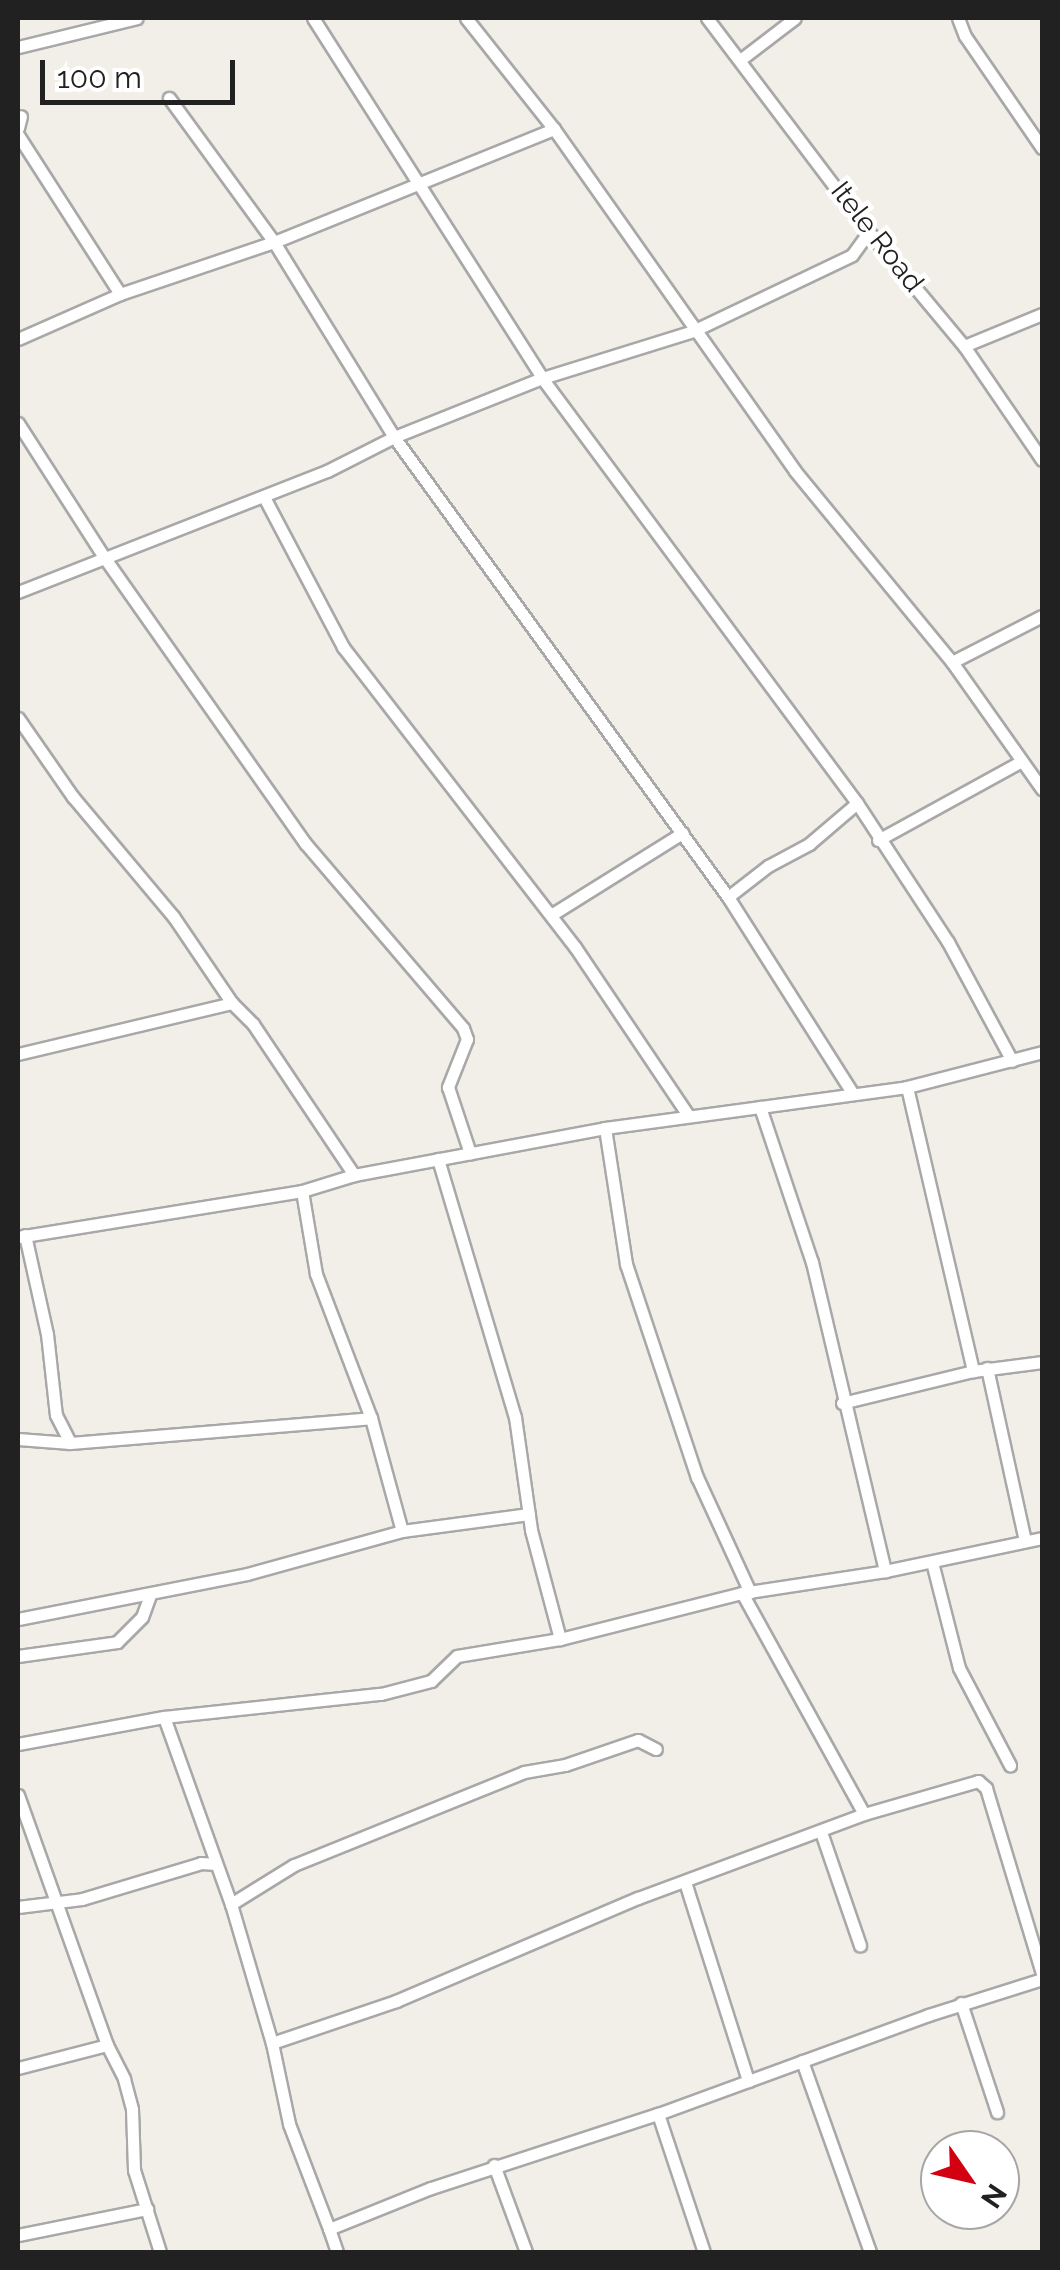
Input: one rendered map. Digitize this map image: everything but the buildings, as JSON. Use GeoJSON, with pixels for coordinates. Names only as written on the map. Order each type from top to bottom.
{"type":"FeatureCollection","features":[{"type":"Feature","properties":{"kind":"street"},"geometry":{"type":"LineString","coordinates":[[18,47],[136,18]]}},
{"type":"Feature","properties":{"kind":"street"},"geometry":{"type":"LineString","coordinates":[[313,18],[542,378],[857,803],[948,942],[1012,1060]]}},
{"type":"Feature","properties":{"kind":"street"},"geometry":{"type":"LineString","coordinates":[[466,18],[554,129],[795,471],[952,662],[1042,789]]}},
{"type":"Feature","properties":{"kind":"street","name":"Itele Road"},"geometry":{"type":"LineString","coordinates":[[707,18],[869,232],[964,346],[1042,460]]}},
{"type":"Feature","properties":{"kind":"street"},"geometry":{"type":"LineString","coordinates":[[740,60],[794,18]]}},
{"type":"Feature","properties":{"kind":"street"},"geometry":{"type":"LineString","coordinates":[[958,18],[965,36],[1042,148]]}},
{"type":"Feature","properties":{"kind":"street"},"geometry":{"type":"LineString","coordinates":[[168,98],[274,242],[394,437],[728,897],[853,1094]]}},
{"type":"Feature","properties":{"kind":"street"},"geometry":{"type":"LineString","coordinates":[[19,126],[120,294]]}},
{"type":"Feature","properties":{"kind":"street"},"geometry":{"type":"LineString","coordinates":[[18,339],[120,294],[274,242],[554,129]]}},
{"type":"Feature","properties":{"kind":"street"},"geometry":{"type":"LineString","coordinates":[[852,255],[869,232]]}},
{"type":"Feature","properties":{"kind":"street"},"geometry":{"type":"LineString","coordinates":[[18,592],[264,497],[394,437],[542,378],[693,331],[880,245]]}},
{"type":"Feature","properties":{"kind":"street"},"geometry":{"type":"LineString","coordinates":[[964,346],[1042,314]]}},
{"type":"Feature","properties":{"kind":"street"},"geometry":{"type":"LineString","coordinates":[[18,423],[104,557],[304,843],[463,1028],[467,1040],[448,1087],[470,1154]]}},
{"type":"Feature","properties":{"kind":"street"},"geometry":{"type":"LineString","coordinates":[[264,497],[343,647],[551,915],[688,1115]]}},
{"type":"Feature","properties":{"kind":"street"},"geometry":{"type":"LineString","coordinates":[[952,662],[1042,616]]}},
{"type":"Feature","properties":{"kind":"street"},"geometry":{"type":"LineString","coordinates":[[18,718],[73,798],[173,916],[232,1003],[290,1074],[354,1175]]}},
{"type":"Feature","properties":{"kind":"street"},"geometry":{"type":"LineString","coordinates":[[878,840],[1020,762]]}},
{"type":"Feature","properties":{"kind":"street"},"geometry":{"type":"LineString","coordinates":[[728,897],[768,866],[808,844],[857,803]]}},
{"type":"Feature","properties":{"kind":"street"},"geometry":{"type":"LineString","coordinates":[[551,915],[682,833]]}},
{"type":"Feature","properties":{"kind":"street"},"geometry":{"type":"LineString","coordinates":[[18,1054],[232,1003]]}},
{"type":"Feature","properties":{"kind":"street"},"geometry":{"type":"LineString","coordinates":[[70,1443],[56,1414],[47,1334],[21,1236],[302,1190],[354,1175],[605,1128],[907,1087],[1042,1052]]}},
{"type":"Feature","properties":{"kind":"street"},"geometry":{"type":"LineString","coordinates":[[907,1087],[973,1371]]}},
{"type":"Feature","properties":{"kind":"street"},"geometry":{"type":"LineString","coordinates":[[760,1107],[812,1262],[885,1571]]}},
{"type":"Feature","properties":{"kind":"street"},"geometry":{"type":"LineString","coordinates":[[605,1128],[626,1264],[697,1478],[746,1592],[864,1814]]}},
{"type":"Feature","properties":{"kind":"street"},"geometry":{"type":"LineString","coordinates":[[438,1159],[514,1418],[530,1514],[560,1639]]}},
{"type":"Feature","properties":{"kind":"street"},"geometry":{"type":"LineString","coordinates":[[302,1190],[316,1274],[371,1418],[402,1531]]}},
{"type":"Feature","properties":{"kind":"street"},"geometry":{"type":"LineString","coordinates":[[842,1402],[987,1368],[1042,1362]]}},
{"type":"Feature","properties":{"kind":"street"},"geometry":{"type":"LineString","coordinates":[[987,1368],[1025,1541]]}},
{"type":"Feature","properties":{"kind":"street"},"geometry":{"type":"LineString","coordinates":[[18,1439],[70,1443],[371,1418]]}},
{"type":"Feature","properties":{"kind":"street"},"geometry":{"type":"LineString","coordinates":[[18,1619],[247,1574],[402,1531],[530,1514]]}},
{"type":"Feature","properties":{"kind":"street"},"geometry":{"type":"LineString","coordinates":[[18,1744],[164,1717],[381,1694],[431,1681],[457,1656],[560,1639],[746,1592],[885,1571],[1042,1538]]}},
{"type":"Feature","properties":{"kind":"street"},"geometry":{"type":"LineString","coordinates":[[932,1562],[959,1668],[1010,1765]]}},
{"type":"Feature","properties":{"kind":"street"},"geometry":{"type":"LineString","coordinates":[[18,1656],[118,1642],[142,1617],[150,1596]]}},
{"type":"Feature","properties":{"kind":"street"},"geometry":{"type":"LineString","coordinates":[[164,1717],[231,1904],[272,2043],[289,2124],[336,2252]]}},
{"type":"Feature","properties":{"kind":"street"},"geometry":{"type":"LineString","coordinates":[[231,1904],[294,1865],[524,1772],[565,1765],[638,1740],[656,1749]]}},
{"type":"Feature","properties":{"kind":"street"},"geometry":{"type":"LineString","coordinates":[[272,2043],[396,2001],[685,1882],[864,1814],[966,1783],[978,1781],[986,1788],[1042,1976],[658,2114],[494,2165],[329,2229]]}},
{"type":"Feature","properties":{"kind":"street"},"geometry":{"type":"LineString","coordinates":[[18,1794],[132,2109],[134,2170],[160,2252]]}},
{"type":"Feature","properties":{"kind":"street"},"geometry":{"type":"LineString","coordinates":[[821,1832],[860,1945]]}},
{"type":"Feature","properties":{"kind":"street"},"geometry":{"type":"LineString","coordinates":[[18,1907],[82,1900],[201,1863],[216,1864]]}},
{"type":"Feature","properties":{"kind":"street"},"geometry":{"type":"LineString","coordinates":[[685,1882],[748,2082]]}},
{"type":"Feature","properties":{"kind":"street"},"geometry":{"type":"LineString","coordinates":[[962,2004],[996,2112]]}},
{"type":"Feature","properties":{"kind":"street"},"geometry":{"type":"LineString","coordinates":[[18,2068],[107,2046]]}},
{"type":"Feature","properties":{"kind":"street"},"geometry":{"type":"LineString","coordinates":[[802,2061],[870,2252]]}},
{"type":"Feature","properties":{"kind":"street"},"geometry":{"type":"LineString","coordinates":[[658,2114],[704,2252]]}},
{"type":"Feature","properties":{"kind":"street"},"geometry":{"type":"LineString","coordinates":[[494,2165],[526,2252]]}},
{"type":"Feature","properties":{"kind":"street"},"geometry":{"type":"LineString","coordinates":[[18,2236],[146,2210]]}}]}
